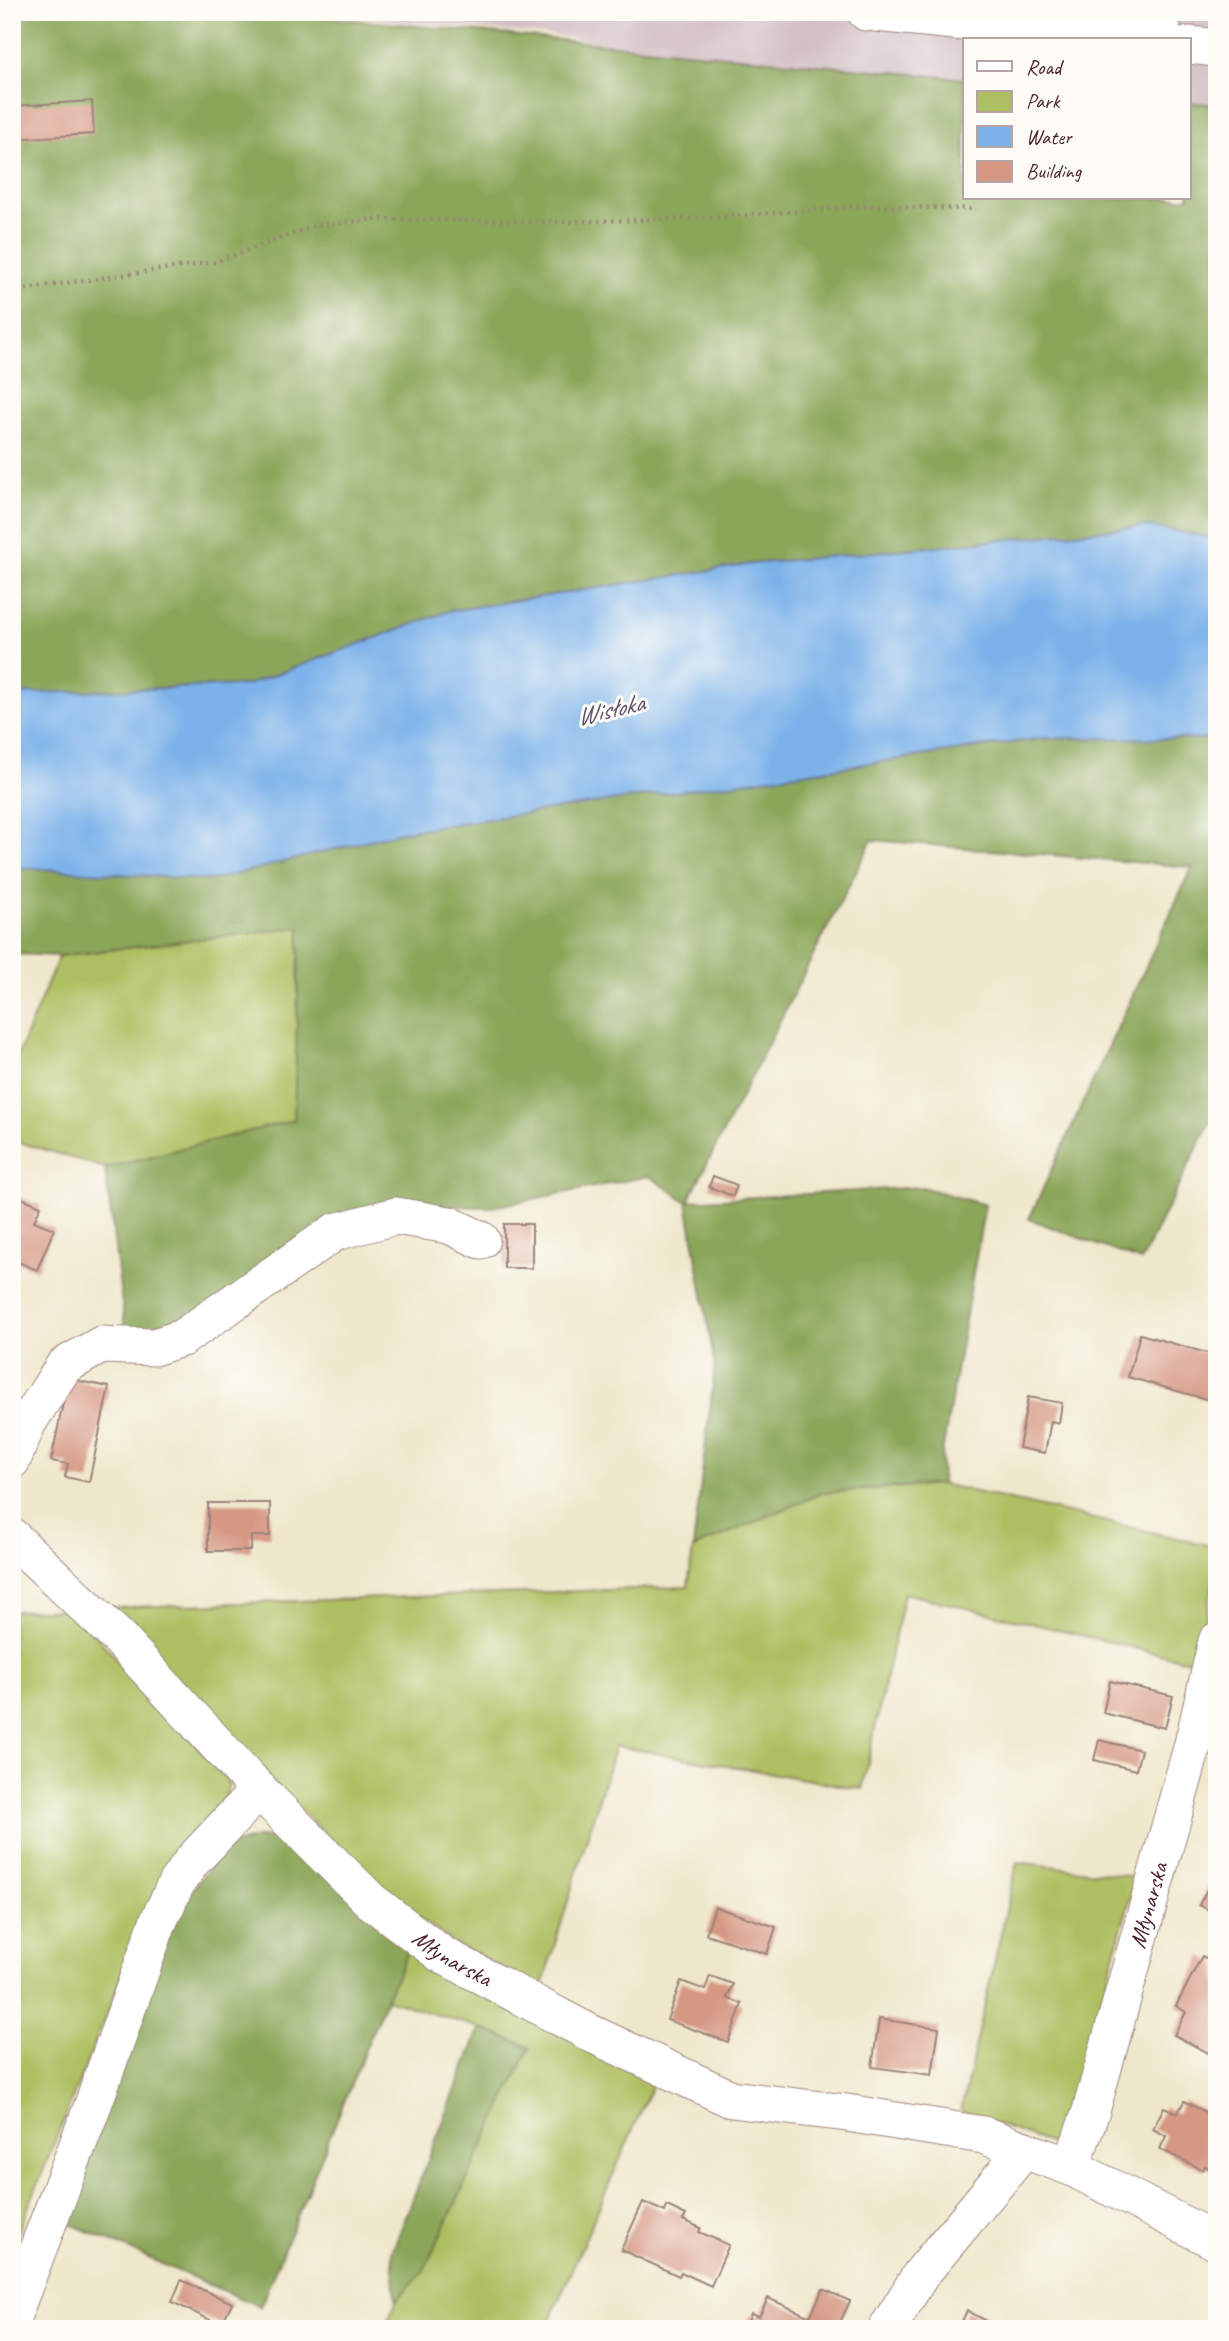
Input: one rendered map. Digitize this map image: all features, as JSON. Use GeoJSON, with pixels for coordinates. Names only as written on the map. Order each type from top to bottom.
{"type":"FeatureCollection","features":[{"type":"Feature","properties":{"kind":"street"},"geometry":{"type":"LineString","coordinates":[[866,12],[931,16],[1122,38]]}},
{"type":"Feature","properties":{"kind":"street"},"geometry":{"type":"LineString","coordinates":[[1161,12],[1162,38]]}},
{"type":"Feature","properties":{"kind":"street"},"geometry":{"type":"LineString","coordinates":[[1190,45],[1217,48]]}},
{"type":"Feature","properties":{"kind":"street"},"geometry":{"type":"LineString","coordinates":[[12,1460],[28,1422],[64,1366],[101,1345],[154,1348],[182,1338],[335,1232],[396,1216],[449,1225],[481,1240]]}},
{"type":"Feature","properties":{"kind":"street","name":"Młynarska"},"geometry":{"type":"LineString","coordinates":[[12,1537],[119,1637],[259,1790],[371,1901],[441,1954],[602,2039],[731,2099],[847,2113],[983,2135],[1070,2168],[1217,2242]]}},
{"type":"Feature","properties":{"kind":"street","name":"Młynarska"},"geometry":{"type":"LineString","coordinates":[[1070,2168],[1091,2111],[1186,1770],[1217,1641]]}},
{"type":"Feature","properties":{"kind":"street"},"geometry":{"type":"LineString","coordinates":[[12,2317],[163,1912],[177,1882],[192,1861],[259,1790]]}},
{"type":"Feature","properties":{"kind":"street"},"geometry":{"type":"LineString","coordinates":[[887,2329],[921,2274],[1024,2150]]}},
{"type":"Feature","properties":{"kind":"path"},"geometry":{"type":"LineString","coordinates":[[12,291],[214,262],[318,225],[369,220],[560,222],[706,218],[867,206],[976,209]]}},
{"type":"Feature","properties":{"kind":"shaded area"},"geometry":{"type":"Polygon","coordinates":[[[297,12],[1217,12],[1217,107],[1190,104],[1190,38],[963,38],[963,81],[630,47],[559,36],[297,12]]]}},
{"type":"Feature","properties":{"kind":"green space"},"geometry":{"type":"Polygon","coordinates":[[[12,12],[273,12],[963,79],[963,200],[1190,200],[1190,102],[1217,105],[1217,539],[1146,526],[752,564],[449,611],[247,685],[12,694],[12,12]]]}},
{"type":"Feature","properties":{"kind":"green space"},"geometry":{"type":"Polygon","coordinates":[[[1043,738],[1217,739],[1217,1108],[1141,1261],[1029,1219],[1192,867],[872,840],[688,1201],[922,1187],[985,1205],[942,1453],[941,1484],[822,1493],[693,1548],[715,1367],[687,1202],[649,1176],[493,1207],[386,1205],[168,1329],[125,1328],[105,1168],[294,1120],[300,927],[59,956],[12,954],[12,867],[212,880],[405,831],[1043,738]]]}},
{"type":"Feature","properties":{"kind":"green space"},"geometry":{"type":"Polygon","coordinates":[[[300,926],[294,1120],[105,1168],[12,1140],[12,1069],[59,956],[300,926]]]}},
{"type":"Feature","properties":{"kind":"green space"},"geometry":{"type":"Polygon","coordinates":[[[941,1484],[1217,1547],[1217,1563],[1197,1663],[904,1593],[862,1789],[615,1746],[541,1990],[452,1942],[373,1884],[102,1608],[688,1587],[693,1548],[822,1493],[941,1484]]]}},
{"type":"Feature","properties":{"kind":"green space"},"geometry":{"type":"Polygon","coordinates":[[[71,1609],[229,1782],[224,1807],[156,1891],[12,2248],[12,1614],[16,1611],[71,1609]]]}},
{"type":"Feature","properties":{"kind":"green space"},"geometry":{"type":"Polygon","coordinates":[[[256,1838],[276,1838],[297,1849],[410,1947],[386,1999],[260,2307],[64,2221],[175,1914],[217,1857],[236,1844],[256,1838]]]}},
{"type":"Feature","properties":{"kind":"green space"},"geometry":{"type":"Polygon","coordinates":[[[1017,1862],[1136,1877],[1060,2147],[961,2111],[1017,1862]]]}},
{"type":"Feature","properties":{"kind":"green space"},"geometry":{"type":"Polygon","coordinates":[[[410,1947],[654,2081],[546,2329],[385,2329],[396,2301],[424,2270],[529,2047],[480,2028],[386,1999],[410,1947]]]}},
{"type":"Feature","properties":{"kind":"green space"},"geometry":{"type":"Polygon","coordinates":[[[480,2028],[530,2047],[424,2270],[396,2301],[392,2252],[480,2028]]]}},
{"type":"Feature","properties":{"kind":"water","name":"Wisłoka"},"geometry":{"type":"Polygon","coordinates":[[[1146,526],[1217,539],[1217,739],[1043,738],[405,831],[212,880],[12,867],[12,694],[247,685],[449,611],[752,564],[1146,526]]]}},
{"type":"Feature","properties":{"kind":"building"},"geometry":{"type":"Polygon","coordinates":[[[92,101],[94,134],[12,139],[12,106],[92,101]]]}},
{"type":"Feature","properties":{"kind":"building"},"geometry":{"type":"Polygon","coordinates":[[[713,1176],[737,1185],[733,1196],[709,1187],[713,1176]]]}},
{"type":"Feature","properties":{"kind":"building"},"geometry":{"type":"Polygon","coordinates":[[[12,1194],[41,1206],[34,1221],[54,1229],[37,1270],[13,1260],[18,1249],[12,1246],[12,1194]]]}},
{"type":"Feature","properties":{"kind":"building"},"geometry":{"type":"Polygon","coordinates":[[[504,1224],[532,1224],[532,1268],[504,1268],[504,1224]]]}},
{"type":"Feature","properties":{"kind":"building"},"geometry":{"type":"Polygon","coordinates":[[[1140,1334],[1217,1356],[1216,1402],[1128,1377],[1140,1334]]]}},
{"type":"Feature","properties":{"kind":"building"},"geometry":{"type":"Polygon","coordinates":[[[68,1379],[109,1387],[89,1482],[65,1477],[68,1464],[51,1461],[68,1379]]]}},
{"type":"Feature","properties":{"kind":"building"},"geometry":{"type":"Polygon","coordinates":[[[1028,1397],[1062,1403],[1059,1423],[1051,1421],[1045,1453],[1019,1448],[1028,1397]]]}},
{"type":"Feature","properties":{"kind":"building"},"geometry":{"type":"Polygon","coordinates":[[[208,1503],[270,1503],[270,1536],[251,1536],[251,1551],[208,1551],[208,1503]]]}},
{"type":"Feature","properties":{"kind":"building"},"geometry":{"type":"Polygon","coordinates":[[[1110,1681],[1173,1696],[1165,1728],[1103,1713],[1110,1681]]]}},
{"type":"Feature","properties":{"kind":"building"},"geometry":{"type":"Polygon","coordinates":[[[1099,1740],[1141,1750],[1136,1770],[1094,1760],[1099,1740]]]}},
{"type":"Feature","properties":{"kind":"building"},"geometry":{"type":"Polygon","coordinates":[[[1217,1870],[1217,1914],[1199,1905],[1217,1870]]]}},
{"type":"Feature","properties":{"kind":"building"},"geometry":{"type":"Polygon","coordinates":[[[715,1907],[776,1927],[767,1954],[706,1934],[715,1907]]]}},
{"type":"Feature","properties":{"kind":"building"},"geometry":{"type":"Polygon","coordinates":[[[1202,1956],[1217,1964],[1217,2050],[1214,2056],[1174,2035],[1186,2012],[1176,2006],[1202,1956]]]}},
{"type":"Feature","properties":{"kind":"building"},"geometry":{"type":"Polygon","coordinates":[[[710,1976],[733,1984],[727,1998],[742,2004],[728,2042],[667,2020],[681,1981],[705,1990],[710,1976]]]}},
{"type":"Feature","properties":{"kind":"building"},"geometry":{"type":"Polygon","coordinates":[[[879,2019],[939,2028],[932,2075],[872,2067],[879,2019]]]}},
{"type":"Feature","properties":{"kind":"building"},"geometry":{"type":"Polygon","coordinates":[[[1184,2101],[1217,2118],[1217,2172],[1205,2166],[1203,2170],[1160,2149],[1166,2136],[1153,2129],[1164,2107],[1178,2113],[1184,2101]]]}},
{"type":"Feature","properties":{"kind":"building"},"geometry":{"type":"Polygon","coordinates":[[[643,2202],[665,2212],[667,2206],[686,2215],[683,2220],[701,2228],[699,2232],[729,2245],[711,2286],[681,2272],[679,2276],[621,2250],[643,2202]]]}},
{"type":"Feature","properties":{"kind":"building"},"geometry":{"type":"Polygon","coordinates":[[[181,2280],[232,2303],[221,2325],[172,2302],[181,2280]]]}},
{"type":"Feature","properties":{"kind":"building"},"geometry":{"type":"Polygon","coordinates":[[[823,2289],[850,2301],[837,2329],[745,2329],[751,2314],[759,2317],[768,2298],[810,2317],[823,2289]]]}},
{"type":"Feature","properties":{"kind":"building"},"geometry":{"type":"Polygon","coordinates":[[[967,2311],[1003,2329],[958,2329],[967,2311]]]}}]}
